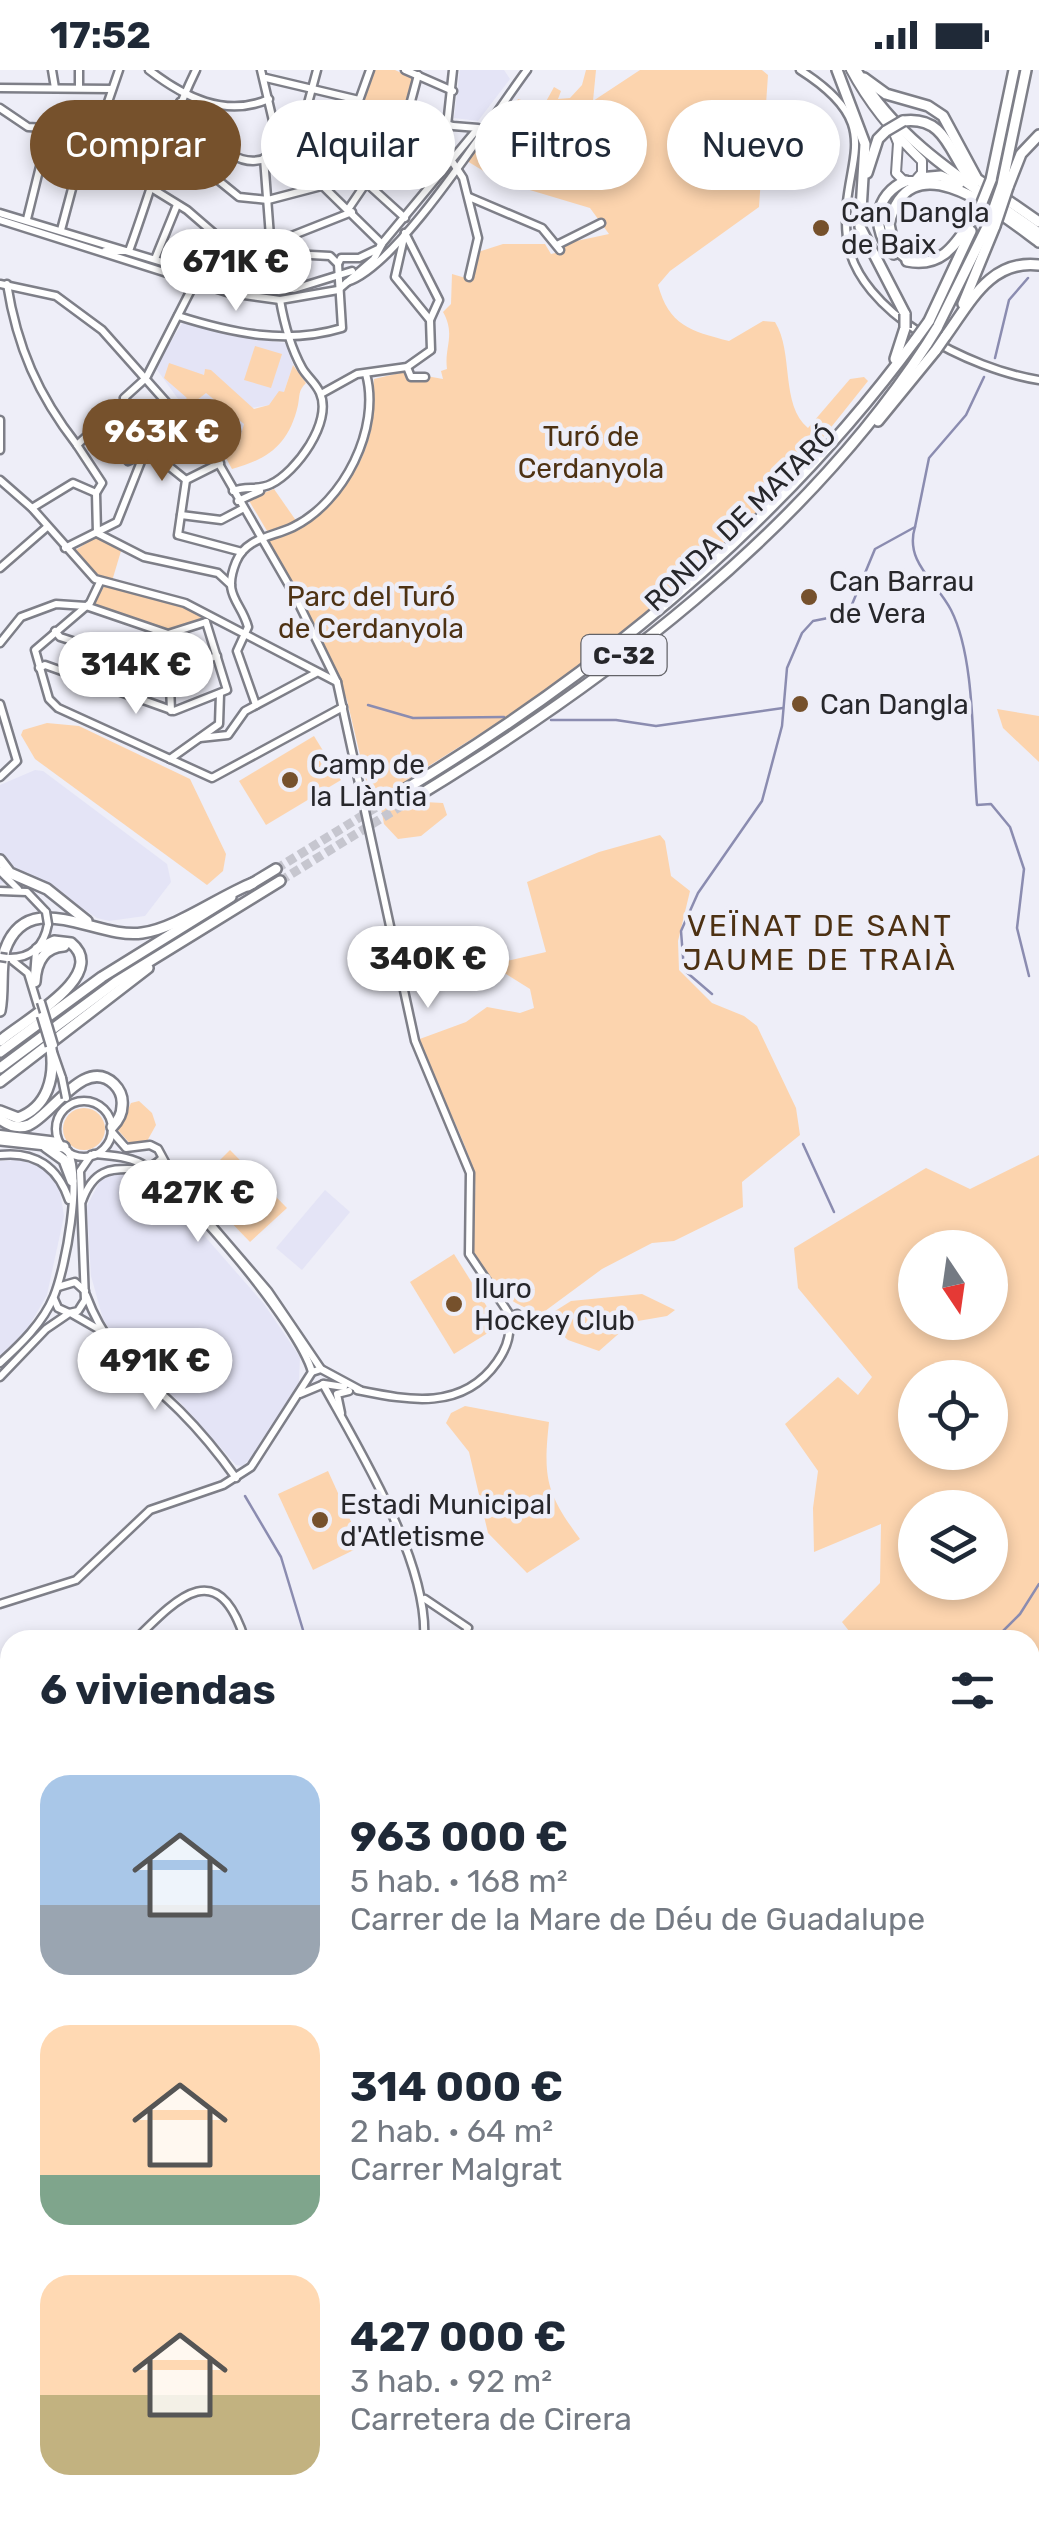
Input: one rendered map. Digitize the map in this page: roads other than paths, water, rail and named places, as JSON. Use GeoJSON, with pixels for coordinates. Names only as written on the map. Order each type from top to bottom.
{"type":"FeatureCollection","features":[{"type":"Feature","properties":{"kind":"highway"},"geometry":{"type":"LineString","coordinates":[[779,500],[867,398],[898,355],[905,328],[905,314],[866,242],[858,202],[865,144],[837,70]]}},
{"type":"Feature","properties":{"kind":"highway"},"geometry":{"type":"LineString","coordinates":[[855,70],[906,133],[987,205]]}},
{"type":"Feature","properties":{"kind":"highway"},"geometry":{"type":"LineString","coordinates":[[855,70],[886,94],[928,106],[943,116],[972,173],[1039,222]]}},
{"type":"Feature","properties":{"kind":"highway"},"geometry":{"type":"LineString","coordinates":[[932,347],[933,324],[987,205],[1014,70]]}},
{"type":"Feature","properties":{"kind":"highway"},"geometry":{"type":"LineString","coordinates":[[1005,186],[1026,70]]}},
{"type":"Feature","properties":{"kind":"highway"},"geometry":{"type":"LineString","coordinates":[[866,242],[862,199],[874,150],[889,129],[904,121],[922,121],[938,129],[987,205]]}},
{"type":"Feature","properties":{"kind":"highway"},"geometry":{"type":"LineString","coordinates":[[954,325],[1005,186],[1021,154],[1039,135]]}},
{"type":"Feature","properties":{"kind":"highway"},"geometry":{"type":"LineString","coordinates":[[919,178],[950,179],[1039,242]]}},
{"type":"Feature","properties":{"kind":"highway"},"geometry":{"type":"LineString","coordinates":[[906,181],[890,191],[878,220],[886,246],[910,261],[927,263],[948,253],[987,205]]}},
{"type":"Feature","properties":{"kind":"highway"},"geometry":{"type":"LineString","coordinates":[[910,261],[894,248],[888,232],[891,215],[909,193],[927,185],[950,186],[1039,233]]}},
{"type":"Feature","properties":{"kind":"highway"},"geometry":{"type":"LineString","coordinates":[[933,324],[991,225]]}},
{"type":"Feature","properties":{"kind":"highway"},"geometry":{"type":"LineString","coordinates":[[932,347],[945,337],[995,274],[1019,264],[1039,265]]}},
{"type":"Feature","properties":{"kind":"highway","name":"RONDA DE MATARÓ"},"geometry":{"type":"LineString","coordinates":[[404,790],[552,695],[704,572],[779,500],[870,402],[916,339],[933,324]]}},
{"type":"Feature","properties":{"kind":"highway","name":"RONDA DE MATARÓ"},"geometry":{"type":"LineString","coordinates":[[410,800],[558,706],[642,642],[883,416],[932,347]]}},
{"type":"Feature","properties":{"kind":"highway"},"geometry":{"type":"LineString","coordinates":[[0,860],[10,873],[47,889],[97,929]]}},
{"type":"Feature","properties":{"kind":"highway"},"geometry":{"type":"LineString","coordinates":[[0,1052],[126,960],[276,868]]}},
{"type":"Feature","properties":{"kind":"highway"},"geometry":{"type":"LineString","coordinates":[[0,1068],[116,982],[280,880]]}},
{"type":"Feature","properties":{"kind":"highway"},"geometry":{"type":"LineString","coordinates":[[0,1011],[4,952],[21,927],[56,916],[126,934],[156,930],[253,883]]}},
{"type":"Feature","properties":{"kind":"highway"},"geometry":{"type":"LineString","coordinates":[[0,1085],[62,1031],[241,905]]}},
{"type":"Feature","properties":{"kind":"highway"},"geometry":{"type":"LineString","coordinates":[[0,1042],[80,975],[81,956],[63,940],[37,949]]}},
{"type":"Feature","properties":{"kind":"highway"},"geometry":{"type":"LineString","coordinates":[[36,982],[38,966],[46,952],[59,946],[69,948],[78,967],[58,995]]}},
{"type":"Feature","properties":{"kind":"highway"},"geometry":{"type":"LineString","coordinates":[[0,1111],[18,1118],[38,1104],[52,1076],[52,1047]]}},
{"type":"Feature","properties":{"kind":"highway"},"geometry":{"type":"LineString","coordinates":[[0,1119],[15,1126],[28,1125],[81,1082],[99,1077],[114,1084],[122,1096],[120,1117],[112,1129]]}},
{"type":"Feature","properties":{"kind":"highway"},"geometry":{"type":"LineString","coordinates":[[0,1137],[64,1146]]}},
{"type":"Feature","properties":{"kind":"highway"},"geometry":{"type":"LineString","coordinates":[[34,1144],[62,1157],[72,1181]]}},
{"type":"Feature","properties":{"kind":"main road"},"geometry":{"type":"LineString","coordinates":[[855,70],[889,129],[898,143],[896,173],[906,181],[919,178],[923,165],[889,129]]}},
{"type":"Feature","properties":{"kind":"main road"},"geometry":{"type":"LineString","coordinates":[[898,160],[914,154]]}},
{"type":"Feature","properties":{"kind":"street"},"geometry":{"type":"LineString","coordinates":[[52,70],[54,88]]}},
{"type":"Feature","properties":{"kind":"street"},"geometry":{"type":"LineString","coordinates":[[79,70],[79,88]]}},
{"type":"Feature","properties":{"kind":"street"},"geometry":{"type":"LineString","coordinates":[[108,100],[119,70]]}},
{"type":"Feature","properties":{"kind":"street"},"geometry":{"type":"LineString","coordinates":[[149,70],[182,99],[225,153],[244,161],[261,158]]}},
{"type":"Feature","properties":{"kind":"street"},"geometry":{"type":"LineString","coordinates":[[182,99],[196,70]]}},
{"type":"Feature","properties":{"kind":"street"},"geometry":{"type":"LineString","coordinates":[[309,100],[317,70]]}},
{"type":"Feature","properties":{"kind":"street"},"geometry":{"type":"LineString","coordinates":[[182,99],[238,108],[269,99],[263,74],[359,100],[370,70]]}},
{"type":"Feature","properties":{"kind":"street"},"geometry":{"type":"LineString","coordinates":[[405,70],[453,91]]}},
{"type":"Feature","properties":{"kind":"street"},"geometry":{"type":"LineString","coordinates":[[452,100],[454,70]]}},
{"type":"Feature","properties":{"kind":"street"},"geometry":{"type":"LineString","coordinates":[[505,100],[527,70]]}},
{"type":"Feature","properties":{"kind":"street"},"geometry":{"type":"LineString","coordinates":[[800,70],[834,97],[854,136],[846,237],[854,262],[872,289],[951,353],[988,368],[1039,380]]}},
{"type":"Feature","properties":{"kind":"street"},"geometry":{"type":"LineString","coordinates":[[412,100],[418,75]]}},
{"type":"Feature","properties":{"kind":"street"},"geometry":{"type":"LineString","coordinates":[[0,88],[112,88]]}},
{"type":"Feature","properties":{"kind":"street"},"geometry":{"type":"LineString","coordinates":[[0,108],[30,128]]}},
{"type":"Feature","properties":{"kind":"street"},"geometry":{"type":"LineString","coordinates":[[455,126],[475,128]]}},
{"type":"Feature","properties":{"kind":"street"},"geometry":{"type":"LineString","coordinates":[[463,127],[470,138],[467,153]]}},
{"type":"Feature","properties":{"kind":"street"},"geometry":{"type":"LineString","coordinates":[[455,152],[475,134]]}},
{"type":"Feature","properties":{"kind":"street"},"geometry":{"type":"LineString","coordinates":[[455,156],[467,153],[475,141]]}},
{"type":"Feature","properties":{"kind":"street"},"geometry":{"type":"LineString","coordinates":[[455,170],[468,196],[478,238],[469,277]]}},
{"type":"Feature","properties":{"kind":"street"},"geometry":{"type":"LineString","coordinates":[[26,219],[33,190]]}},
{"type":"Feature","properties":{"kind":"street"},"geometry":{"type":"LineString","coordinates":[[61,230],[72,190]]}},
{"type":"Feature","properties":{"kind":"street"},"geometry":{"type":"LineString","coordinates":[[129,251],[152,190]]}},
{"type":"Feature","properties":{"kind":"street"},"geometry":{"type":"LineString","coordinates":[[154,190],[217,238],[330,256],[338,264]]}},
{"type":"Feature","properties":{"kind":"street"},"geometry":{"type":"LineString","coordinates":[[229,190],[235,196],[268,200],[309,190]]}},
{"type":"Feature","properties":{"kind":"street"},"geometry":{"type":"LineString","coordinates":[[267,190],[274,289]]}},
{"type":"Feature","properties":{"kind":"street"},"geometry":{"type":"LineString","coordinates":[[330,190],[380,246]]}},
{"type":"Feature","properties":{"kind":"street"},"geometry":{"type":"LineString","coordinates":[[271,249],[350,210],[362,190]]}},
{"type":"Feature","properties":{"kind":"street"},"geometry":{"type":"LineString","coordinates":[[374,190],[405,218]]}},
{"type":"Feature","properties":{"kind":"street"},"geometry":{"type":"LineString","coordinates":[[334,280],[380,246],[427,190]]}},
{"type":"Feature","properties":{"kind":"street"},"geometry":{"type":"LineString","coordinates":[[0,212],[234,285],[274,289],[334,280],[346,283],[370,269],[405,232],[430,190]]}},
{"type":"Feature","properties":{"kind":"street"},"geometry":{"type":"LineString","coordinates":[[468,196],[524,218],[550,234],[558,248],[601,223]]}},
{"type":"Feature","properties":{"kind":"street"},"geometry":{"type":"LineString","coordinates":[[155,258],[176,205]]}},
{"type":"Feature","properties":{"kind":"street"},"geometry":{"type":"LineString","coordinates":[[0,220],[239,295],[280,300],[335,291],[374,259],[380,246]]}},
{"type":"Feature","properties":{"kind":"street"},"geometry":{"type":"LineString","coordinates":[[321,394],[357,374],[407,367],[432,347],[430,320],[439,300],[405,232]]}},
{"type":"Feature","properties":{"kind":"street"},"geometry":{"type":"LineString","coordinates":[[405,232],[395,277],[430,320]]}},
{"type":"Feature","properties":{"kind":"street"},"geometry":{"type":"LineString","coordinates":[[201,274],[217,238]]}},
{"type":"Feature","properties":{"kind":"street"},"geometry":{"type":"LineString","coordinates":[[80,246],[129,251]]}},
{"type":"Feature","properties":{"kind":"street"},"geometry":{"type":"LineString","coordinates":[[178,316],[234,332],[289,337],[342,328],[344,321],[334,280],[338,264],[341,258],[360,258],[380,246]]}},
{"type":"Feature","properties":{"kind":"street"},"geometry":{"type":"LineString","coordinates":[[65,548],[117,522],[142,458],[150,451],[152,438],[124,398],[146,378],[196,282]]}},
{"type":"Feature","properties":{"kind":"street"},"geometry":{"type":"LineString","coordinates":[[0,1137],[128,1158],[147,1167],[173,1189],[274,1306],[303,1349],[311,1374],[322,1380],[424,1401],[466,1390],[494,1366],[511,1327],[522,1320],[516,1314],[510,1315],[468,1254],[470,1173],[416,1041],[337,682],[220,464],[146,378],[71,304],[46,292],[4,284],[24,360],[52,413],[102,480],[96,493],[97,533]]}},
{"type":"Feature","properties":{"kind":"street"},"geometry":{"type":"LineString","coordinates":[[180,515],[220,520],[276,486],[304,458],[324,416],[321,394],[302,368],[280,300]]}},
{"type":"Feature","properties":{"kind":"street"},"geometry":{"type":"LineString","coordinates":[[407,367],[410,376],[425,377]]}},
{"type":"Feature","properties":{"kind":"street"},"geometry":{"type":"LineString","coordinates":[[256,705],[237,651],[247,623],[233,603],[232,585],[242,552],[260,538],[306,519],[342,480],[368,420],[366,374]]}},
{"type":"Feature","properties":{"kind":"street"},"geometry":{"type":"LineString","coordinates":[[233,491],[266,487],[287,474],[313,436],[322,409],[321,394]]}},
{"type":"Feature","properties":{"kind":"street"},"geometry":{"type":"LineString","coordinates":[[0,420],[0,450]]}},
{"type":"Feature","properties":{"kind":"street"},"geometry":{"type":"LineString","coordinates":[[78,446],[100,424],[136,474]]}},
{"type":"Feature","properties":{"kind":"street"},"geometry":{"type":"LineString","coordinates":[[150,451],[186,480]]}},
{"type":"Feature","properties":{"kind":"street"},"geometry":{"type":"LineString","coordinates":[[128,461],[142,458]]}},
{"type":"Feature","properties":{"kind":"street"},"geometry":{"type":"LineString","coordinates":[[186,480],[220,464]]}},
{"type":"Feature","properties":{"kind":"street"},"geometry":{"type":"LineString","coordinates":[[0,480],[32,508],[100,582],[176,599],[207,619],[337,682]]}},
{"type":"Feature","properties":{"kind":"street"},"geometry":{"type":"LineString","coordinates":[[186,480],[178,534],[242,552]]}},
{"type":"Feature","properties":{"kind":"street"},"geometry":{"type":"LineString","coordinates":[[32,508],[73,482],[96,493]]}},
{"type":"Feature","properties":{"kind":"street"},"geometry":{"type":"LineString","coordinates":[[0,568],[47,527]]}},
{"type":"Feature","properties":{"kind":"street"},"geometry":{"type":"LineString","coordinates":[[97,533],[144,557],[218,573],[232,585]]}},
{"type":"Feature","properties":{"kind":"street"},"geometry":{"type":"LineString","coordinates":[[100,582],[86,606],[37,646],[50,703],[58,708],[212,778],[343,707]]}},
{"type":"Feature","properties":{"kind":"street"},"geometry":{"type":"LineString","coordinates":[[0,643],[15,622],[36,609],[56,604],[86,606],[168,634],[207,619]]}},
{"type":"Feature","properties":{"kind":"street"},"geometry":{"type":"LineString","coordinates":[[170,759],[222,718],[223,693],[207,619]]}},
{"type":"Feature","properties":{"kind":"street"},"geometry":{"type":"LineString","coordinates":[[55,631],[60,637],[169,672],[217,656]]}},
{"type":"Feature","properties":{"kind":"street"},"geometry":{"type":"LineString","coordinates":[[168,634],[171,710]]}},
{"type":"Feature","properties":{"kind":"street"},"geometry":{"type":"LineString","coordinates":[[39,668],[45,665],[171,710],[223,693]]}},
{"type":"Feature","properties":{"kind":"street"},"geometry":{"type":"LineString","coordinates":[[200,738],[228,736],[241,715],[316,673]]}},
{"type":"Feature","properties":{"kind":"street"},"geometry":{"type":"LineString","coordinates":[[0,704],[18,762],[0,777]]}},
{"type":"Feature","properties":{"kind":"street"},"geometry":{"type":"LineString","coordinates":[[0,872],[42,905],[47,920],[45,936],[32,966],[39,1004]]}},
{"type":"Feature","properties":{"kind":"street"},"geometry":{"type":"LineString","coordinates":[[0,891],[19,890]]}},
{"type":"Feature","properties":{"kind":"street"},"geometry":{"type":"LineString","coordinates":[[5,958],[22,961],[37,949]]}},
{"type":"Feature","properties":{"kind":"street"},"geometry":{"type":"LineString","coordinates":[[22,961],[63,1077],[66,1098],[57,1126],[74,1167],[55,1294],[58,1308],[101,1332]]}},
{"type":"Feature","properties":{"kind":"street"},"geometry":{"type":"LineString","coordinates":[[63,1077],[74,1094],[100,1106],[126,1148],[156,1147],[178,1186],[276,1302],[322,1380],[414,1565],[424,1598],[424,1630]]}},
{"type":"Feature","properties":{"kind":"street"},"geometry":{"type":"LineString","coordinates":[[57,1126],[63,1111],[73,1104],[85,1101],[100,1106]]}},
{"type":"Feature","properties":{"kind":"street"},"geometry":{"type":"LineString","coordinates":[[0,1377],[46,1329],[83,1306],[81,1166],[106,1146],[112,1129]]}},
{"type":"Feature","properties":{"kind":"street"},"geometry":{"type":"LineString","coordinates":[[0,1155],[21,1154],[44,1162],[63,1186],[70,1206]]}},
{"type":"Feature","properties":{"kind":"street"},"geometry":{"type":"LineString","coordinates":[[80,1206],[90,1184],[102,1173],[122,1166],[147,1167],[161,1159]]}},
{"type":"Feature","properties":{"kind":"street"},"geometry":{"type":"LineString","coordinates":[[0,1363],[35,1327],[68,1281],[80,1285],[101,1332],[126,1365],[179,1410],[236,1478]]}},
{"type":"Feature","properties":{"kind":"street"},"geometry":{"type":"LineString","coordinates":[[311,1374],[322,1380]]}},
{"type":"Feature","properties":{"kind":"street"},"geometry":{"type":"LineString","coordinates":[[0,1604],[76,1580],[150,1510],[236,1478],[264,1452],[311,1374]]}},
{"type":"Feature","properties":{"kind":"street"},"geometry":{"type":"LineString","coordinates":[[295,1398],[322,1380]]}},
{"type":"Feature","properties":{"kind":"street"},"geometry":{"type":"LineString","coordinates":[[346,1429],[337,1394],[360,1390]]}},
{"type":"Feature","properties":{"kind":"street"},"geometry":{"type":"LineString","coordinates":[[144,1630],[173,1600],[200,1592],[221,1596],[232,1605],[242,1630]]}},
{"type":"Feature","properties":{"kind":"street"},"geometry":{"type":"LineString","coordinates":[[424,1598],[463,1622],[467,1630]]}},
{"type":"Feature","properties":{"kind":"waterway"},"geometry":{"type":"LineString","coordinates":[[995,358],[1009,300],[1028,278]]}},
{"type":"Feature","properties":{"kind":"waterway"},"geometry":{"type":"LineString","coordinates":[[712,994],[684,970],[681,931],[698,893],[762,801],[782,726],[787,668],[802,633],[813,621],[848,614],[875,549],[915,527],[929,458],[966,415],[984,377]]}},
{"type":"Feature","properties":{"kind":"waterway"},"geometry":{"type":"LineString","coordinates":[[915,527],[914,551],[951,610],[965,653],[977,805],[991,804],[1010,827],[1024,869],[1017,928],[1029,976]]}},
{"type":"Feature","properties":{"kind":"waterway"},"geometry":{"type":"LineString","coordinates":[[368,705],[413,718],[504,717]]}},
{"type":"Feature","properties":{"kind":"waterway"},"geometry":{"type":"LineString","coordinates":[[551,720],[616,720],[656,726],[783,708]]}},
{"type":"Feature","properties":{"kind":"waterway"},"geometry":{"type":"LineString","coordinates":[[803,1144],[834,1212]]}},
{"type":"Feature","properties":{"kind":"waterway"},"geometry":{"type":"LineString","coordinates":[[245,1496],[281,1557],[303,1630]]}},
{"type":"Feature","properties":{"kind":"waterway"},"geometry":{"type":"LineString","coordinates":[[1004,1630],[1020,1614],[1039,1584]]}},
{"type":"Feature","properties":{"kind":"tunnel"},"geometry":{"type":"LineString","coordinates":[[276,869],[404,790]]}},
{"type":"Feature","properties":{"kind":"tunnel"},"geometry":{"type":"LineString","coordinates":[[280,881],[411,800]]}},
{"type":"Feature","properties":{"kind":"place","name":"Can Dangla de Baix"},"geometry":{"type":"Point","coordinates":[821,228]}},
{"type":"Feature","properties":{"kind":"place","name":"Can Barrau de Vera"},"geometry":{"type":"Point","coordinates":[809,597]}},
{"type":"Feature","properties":{"kind":"place","name":"Can Dangla"},"geometry":{"type":"Point","coordinates":[800,704]}},
{"type":"Feature","properties":{"kind":"place","name":"Camp de la Llàntia"},"geometry":{"type":"Point","coordinates":[290,780]}},
{"type":"Feature","properties":{"kind":"place","name":"Iluro Hockey Club"},"geometry":{"type":"Point","coordinates":[454,1304]}},
{"type":"Feature","properties":{"kind":"place","name":"Estadi Municipal d'Atletisme"},"geometry":{"type":"Point","coordinates":[320,1520]}},
{"type":"Feature","properties":{"kind":"district","name":"VEÏNAT DE SANT JAUME DE TRAIÀ"},"geometry":{"type":"Point","coordinates":[820,943]}},
{"type":"Feature","properties":{"kind":"park label","name":"Turó de Cerdanyola"},"geometry":{"type":"Point","coordinates":[591,452]}},
{"type":"Feature","properties":{"kind":"park label","name":"Parc del Turó de Cerdanyola"},"geometry":{"type":"Point","coordinates":[371,612]}}]}
